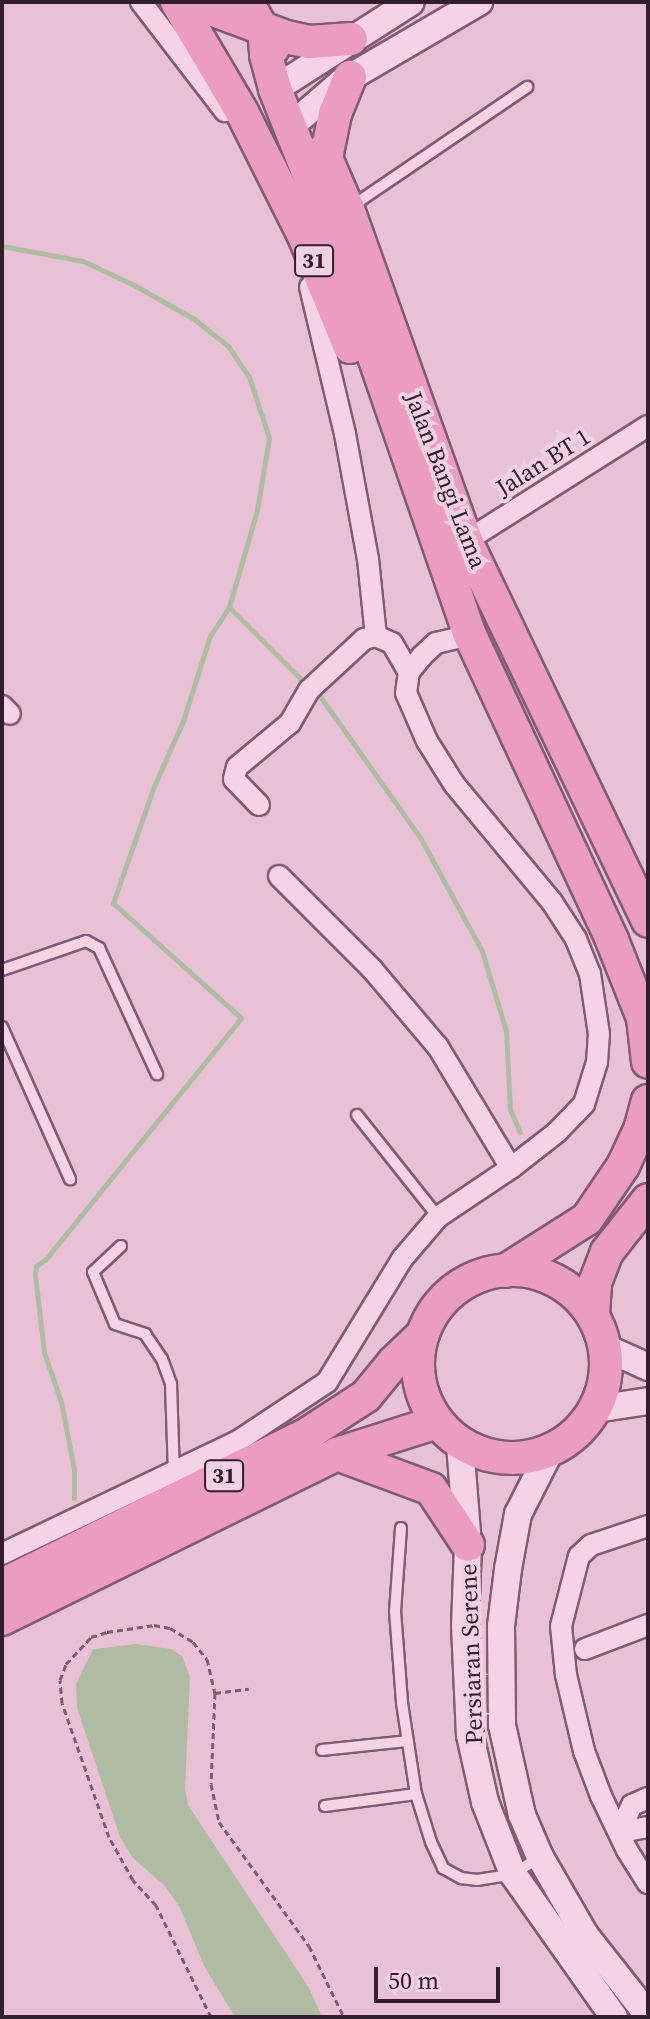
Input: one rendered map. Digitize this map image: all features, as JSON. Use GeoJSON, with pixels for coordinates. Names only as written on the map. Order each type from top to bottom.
{"type":"FeatureCollection","features":[{"type":"Feature","properties":{"kind":"main road","name":"Jalan Bangi Lama"},"geometry":{"type":"LineString","coordinates":[[177,2],[242,112],[304,236],[399,468],[433,528]]}},
{"type":"Feature","properties":{"kind":"main road"},"geometry":{"type":"LineString","coordinates":[[192,2],[264,30],[309,42],[351,39]]}},
{"type":"Feature","properties":{"kind":"main road","name":"Jalan Bangi Lama"},"geometry":{"type":"LineString","coordinates":[[247,2],[264,30],[266,55],[298,120],[328,223],[470,635],[612,940],[643,1018],[648,1062]]}},
{"type":"Feature","properties":{"kind":"main road"},"geometry":{"type":"LineString","coordinates":[[326,158],[332,124],[350,77]]}},
{"type":"Feature","properties":{"kind":"main road","name":"Jalan Bangi Lama"},"geometry":{"type":"LineString","coordinates":[[298,120],[326,158],[348,209],[466,541],[648,921]]}},
{"type":"Feature","properties":{"kind":"main road","name":"31"},"geometry":{"type":"LineString","coordinates":[[505,1271],[587,1219],[623,1166],[640,1130],[648,1101]]}},
{"type":"Feature","properties":{"kind":"main road","name":"31"},"geometry":{"type":"LineString","coordinates":[[593,1314],[595,1283],[607,1252],[648,1200]]}},
{"type":"Feature","properties":{"kind":"main road","name":"31"},"geometry":{"type":"LineString","coordinates":[[2,1585],[309,1433],[366,1396],[422,1335],[437,1307],[460,1285],[489,1273],[520,1270],[551,1277],[573,1291],[593,1314],[606,1348],[606,1379],[596,1409],[576,1433],[550,1451],[520,1459],[489,1456],[440,1421],[417,1366],[422,1335]]}},
{"type":"Feature","properties":{"kind":"main road","name":"31"},"geometry":{"type":"LineString","coordinates":[[2,1619],[337,1454],[440,1421]]}},
{"type":"Feature","properties":{"kind":"main road"},"geometry":{"type":"LineString","coordinates":[[337,1454],[431,1489],[468,1545]]}},
{"type":"Feature","properties":{"kind":"street"},"geometry":{"type":"LineString","coordinates":[[141,2],[241,133],[315,300],[368,559],[376,636]]}},
{"type":"Feature","properties":{"kind":"street"},"geometry":{"type":"LineString","coordinates":[[282,84],[411,2]]}},
{"type":"Feature","properties":{"kind":"street"},"geometry":{"type":"LineString","coordinates":[[298,120],[350,77],[479,2]]}},
{"type":"Feature","properties":{"kind":"street","name":"Jalan BT 1"},"geometry":{"type":"LineString","coordinates":[[466,541],[648,426]]}},
{"type":"Feature","properties":{"kind":"street"},"geometry":{"type":"LineString","coordinates":[[2,1554],[238,1441],[327,1382],[402,1259],[438,1217],[511,1168],[557,1132],[584,1104],[597,1062],[599,1034],[590,974],[576,939],[552,902],[454,784],[427,741],[406,693],[409,672],[436,643],[470,635]]}},
{"type":"Feature","properties":{"kind":"street"},"geometry":{"type":"LineString","coordinates":[[259,805],[234,779],[237,767],[290,723],[309,690],[364,639],[376,636],[392,643],[409,672]]}},
{"type":"Feature","properties":{"kind":"street"},"geometry":{"type":"LineString","coordinates":[[279,876],[372,969],[438,1047],[511,1168]]}},
{"type":"Feature","properties":{"kind":"street"},"geometry":{"type":"LineString","coordinates":[[606,1348],[648,1367]]}},
{"type":"Feature","properties":{"kind":"street"},"geometry":{"type":"LineString","coordinates":[[596,1409],[648,1401]]}},
{"type":"Feature","properties":{"kind":"street","name":"Persiaran Serene"},"geometry":{"type":"LineString","coordinates":[[440,1421],[468,1545],[465,1626],[470,1735],[485,1802],[513,1874],[614,2017]]}},
{"type":"Feature","properties":{"kind":"street","name":"Persiaran Serene"},"geometry":{"type":"LineString","coordinates":[[550,1451],[518,1514],[501,1626],[502,1725],[522,1815],[540,1857],[585,1935],[648,2015]]}},
{"type":"Feature","properties":{"kind":"street"},"geometry":{"type":"LineString","coordinates":[[648,1526],[591,1545],[579,1556],[561,1626],[566,1675],[584,1751],[607,1810],[648,1883]]}},
{"type":"Feature","properties":{"kind":"street"},"geometry":{"type":"LineString","coordinates":[[585,1649],[648,1625]]}},
{"type":"Feature","properties":{"kind":"street"},"geometry":{"type":"LineString","coordinates":[[648,1798],[625,1811],[625,1820],[632,1830],[648,1827]]}},
{"type":"Feature","properties":{"kind":"lane"},"geometry":{"type":"LineString","coordinates":[[348,209],[527,87]]}},
{"type":"Feature","properties":{"kind":"lane"},"geometry":{"type":"LineString","coordinates":[[2,970],[86,941],[99,948],[157,1074]]}},
{"type":"Feature","properties":{"kind":"lane"},"geometry":{"type":"LineString","coordinates":[[2,1027],[70,1179]]}},
{"type":"Feature","properties":{"kind":"lane"},"geometry":{"type":"LineString","coordinates":[[357,1115],[438,1217]]}},
{"type":"Feature","properties":{"kind":"lane"},"geometry":{"type":"LineString","coordinates":[[121,1246],[93,1272],[115,1324],[145,1334],[162,1359],[171,1384],[174,1473]]}},
{"type":"Feature","properties":{"kind":"lane"},"geometry":{"type":"LineString","coordinates":[[401,1528],[395,1611],[407,1741],[416,1794],[443,1868],[461,1878],[477,1880],[513,1874],[540,1857]]}},
{"type":"Feature","properties":{"kind":"lane"},"geometry":{"type":"LineString","coordinates":[[322,1750],[407,1741]]}},
{"type":"Feature","properties":{"kind":"lane"},"geometry":{"type":"LineString","coordinates":[[325,1806],[416,1794]]}},
{"type":"Feature","properties":{"kind":"path"},"geometry":{"type":"LineString","coordinates":[[211,2017],[156,1905],[133,1880],[109,1837],[71,1737],[60,1680],[66,1664],[91,1637],[154,1625],[180,1632],[207,1659],[215,1693],[209,1754],[213,1802],[219,1822],[309,1946],[344,2017]]}},
{"type":"Feature","properties":{"kind":"path"},"geometry":{"type":"LineString","coordinates":[[215,1693],[249,1689]]}},
{"type":"Feature","properties":{"kind":"shaded area"},"geometry":{"type":"Polygon","coordinates":[[[136,1644],[171,1649],[182,1656],[190,1677],[185,1789],[188,1805],[309,1988],[322,2017],[235,2017],[204,1966],[180,1908],[165,1886],[133,1858],[120,1837],[77,1708],[76,1684],[93,1649],[136,1644]]]}},
{"type":"Feature","properties":{"kind":"waterway"},"geometry":{"type":"LineString","coordinates":[[2,246],[83,261],[194,319],[228,346],[249,377],[269,438],[257,510],[229,607],[210,636],[183,721],[154,786],[113,903],[241,1018],[46,1259],[36,1266],[44,1352],[61,1402],[74,1469],[74,1498]]}},
{"type":"Feature","properties":{"kind":"waterway"},"geometry":{"type":"LineString","coordinates":[[229,607],[301,679]]}},
{"type":"Feature","properties":{"kind":"waterway"},"geometry":{"type":"LineString","coordinates":[[317,692],[421,839],[482,951],[506,1031],[510,1109],[520,1132]]}}]}
